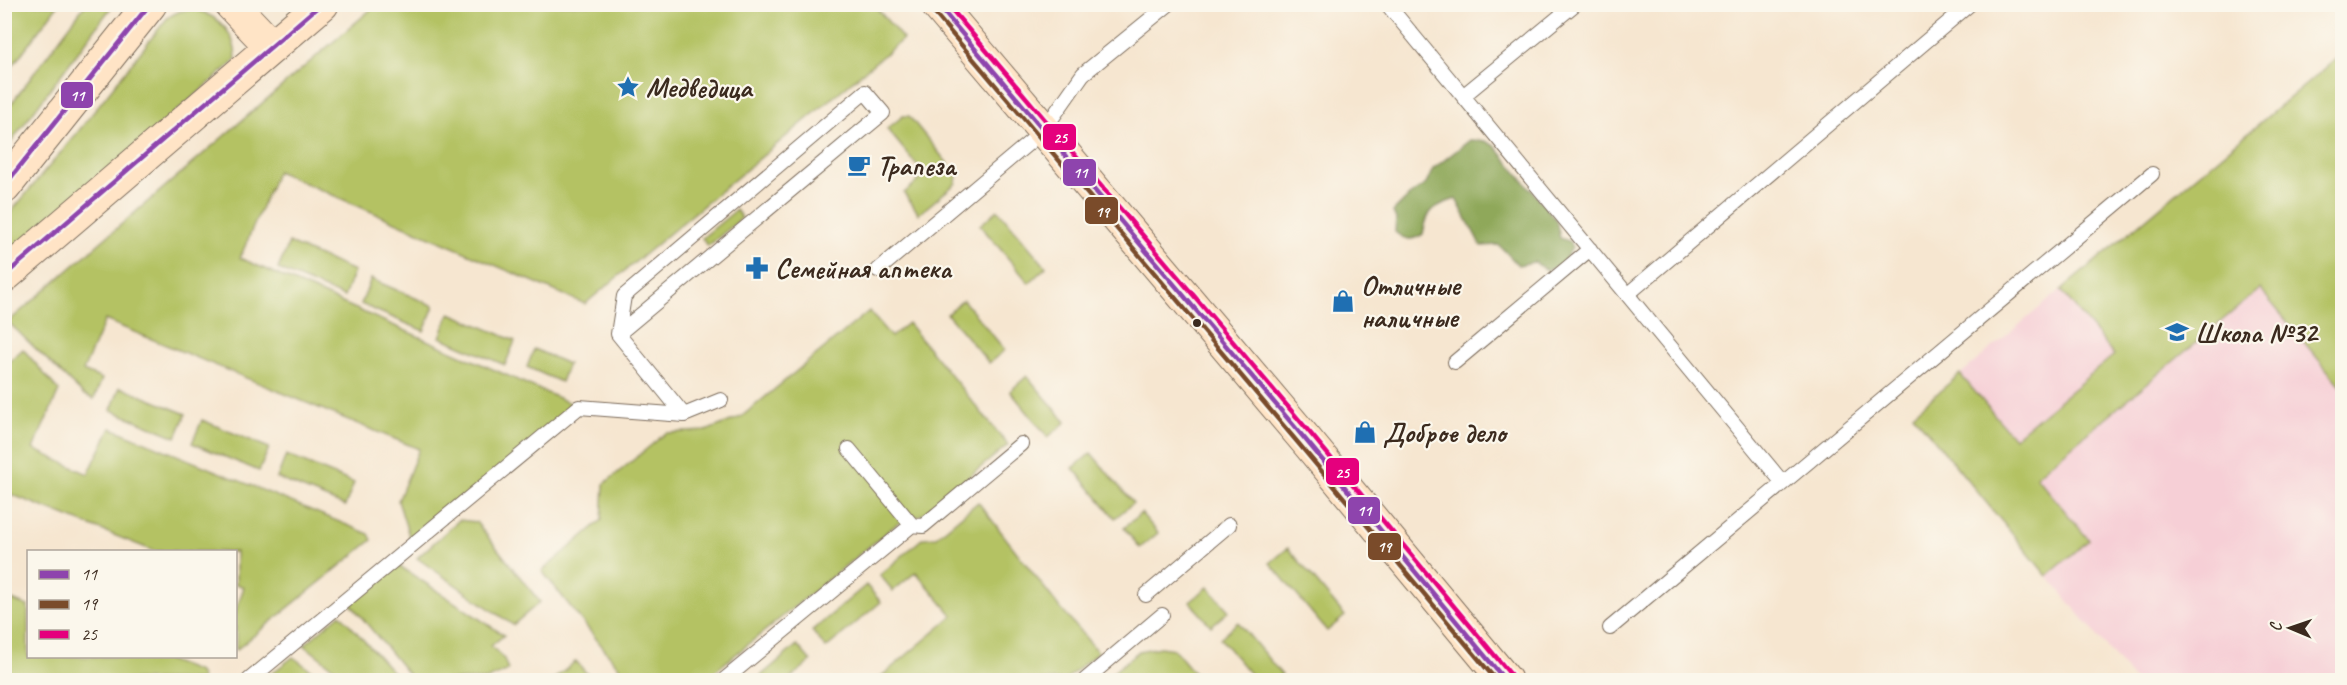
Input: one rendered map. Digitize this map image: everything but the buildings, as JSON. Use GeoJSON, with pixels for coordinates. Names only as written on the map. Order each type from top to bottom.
{"type":"FeatureCollection","features":[{"type":"Feature","properties":{"kind":"street"},"geometry":{"type":"LineString","coordinates":[[4,187],[150,4]]}},
{"type":"Feature","properties":{"kind":"street"},"geometry":{"type":"LineString","coordinates":[[231,4],[272,47]]}},
{"type":"Feature","properties":{"kind":"street"},"geometry":{"type":"LineString","coordinates":[[4,276],[321,4]]}},
{"type":"Feature","properties":{"kind":"street"},"geometry":{"type":"LineString","coordinates":[[937,4],[1305,439],[1505,681]]}},
{"type":"Feature","properties":{"kind":"lane"},"geometry":{"type":"LineString","coordinates":[[878,270],[1043,131],[1083,74],[1169,4]]}},
{"type":"Feature","properties":{"kind":"lane"},"geometry":{"type":"LineString","coordinates":[[1387,4],[1784,483]]}},
{"type":"Feature","properties":{"kind":"lane"},"geometry":{"type":"LineString","coordinates":[[1463,96],[1575,4]]}},
{"type":"Feature","properties":{"kind":"lane"},"geometry":{"type":"LineString","coordinates":[[1628,294],[1970,4]]}},
{"type":"Feature","properties":{"kind":"lane"},"geometry":{"type":"LineString","coordinates":[[618,334],[883,113],[865,92],[624,296],[618,334],[684,415]]}},
{"type":"Feature","properties":{"kind":"lane"},"geometry":{"type":"LineString","coordinates":[[1610,628],[2152,174]]}},
{"type":"Feature","properties":{"kind":"lane"},"geometry":{"type":"LineString","coordinates":[[1455,362],[1590,249]]}},
{"type":"Feature","properties":{"kind":"lane"},"geometry":{"type":"LineString","coordinates":[[249,681],[579,407],[684,415],[721,400]]}},
{"type":"Feature","properties":{"kind":"lane"},"geometry":{"type":"LineString","coordinates":[[724,681],[912,525],[923,526],[1021,444]]}},
{"type":"Feature","properties":{"kind":"lane"},"geometry":{"type":"LineString","coordinates":[[849,449],[912,525]]}},
{"type":"Feature","properties":{"kind":"lane"},"geometry":{"type":"LineString","coordinates":[[1146,595],[1229,525]]}},
{"type":"Feature","properties":{"kind":"lane"},"geometry":{"type":"LineString","coordinates":[[1086,681],[1162,615]]}},
{"type":"Feature","properties":{"kind":"shaded area","name":"Школа №32"},"geometry":{"type":"Polygon","coordinates":[[[2342,54],[2342,680],[2134,680],[1913,414],[2342,54]]]}},
{"type":"Feature","properties":{"kind":"green space"},"geometry":{"type":"Polygon","coordinates":[[[4,5],[58,5],[5,76],[4,5]]]}},
{"type":"Feature","properties":{"kind":"green space"},"geometry":{"type":"Polygon","coordinates":[[[85,5],[113,5],[5,150],[5,112],[85,5]]]}},
{"type":"Feature","properties":{"kind":"green space"},"geometry":{"type":"Polygon","coordinates":[[[376,5],[874,5],[903,39],[585,304],[277,171],[240,258],[579,407],[412,545],[398,501],[419,449],[105,320],[83,371],[102,379],[94,399],[84,395],[8,322],[376,5]]]}},
{"type":"Feature","properties":{"kind":"green space"},"geometry":{"type":"Polygon","coordinates":[[[195,9],[204,12],[224,27],[233,42],[236,60],[5,260],[5,219],[77,133],[168,17],[180,11],[195,9]]]}},
{"type":"Feature","properties":{"kind":"green space"},"geometry":{"type":"Polygon","coordinates":[[[2342,54],[2342,388],[2260,289],[2036,476],[2089,540],[2047,576],[1913,414],[1960,374],[2014,438],[2114,355],[2061,290],[2342,54]]]}},
{"type":"Feature","properties":{"kind":"green space"},"geometry":{"type":"Polygon","coordinates":[[[903,116],[909,116],[957,175],[956,183],[919,214],[904,193],[925,175],[887,129],[903,116]]]}},
{"type":"Feature","properties":{"kind":"green space"},"geometry":{"type":"Polygon","coordinates":[[[1470,140],[1485,141],[1495,146],[1556,220],[1560,238],[1569,241],[1572,248],[1561,265],[1547,270],[1534,262],[1518,265],[1499,245],[1481,246],[1456,199],[1432,210],[1423,234],[1412,239],[1402,237],[1395,232],[1396,219],[1393,212],[1409,196],[1426,184],[1433,169],[1470,140]]]}},
{"type":"Feature","properties":{"kind":"green space"},"geometry":{"type":"Polygon","coordinates":[[[736,210],[742,218],[708,246],[702,238],[736,210]]]}},
{"type":"Feature","properties":{"kind":"green space"},"geometry":{"type":"Polygon","coordinates":[[[998,210],[1046,267],[1029,283],[980,225],[998,210]]]}},
{"type":"Feature","properties":{"kind":"green space"},"geometry":{"type":"Polygon","coordinates":[[[289,243],[354,271],[344,297],[278,269],[289,243]]]}},
{"type":"Feature","properties":{"kind":"green space"},"geometry":{"type":"Polygon","coordinates":[[[371,279],[434,306],[424,331],[361,304],[371,279]]]}},
{"type":"Feature","properties":{"kind":"green space"},"geometry":{"type":"Polygon","coordinates":[[[963,300],[1005,350],[989,363],[947,314],[963,300]]]}},
{"type":"Feature","properties":{"kind":"green space"},"geometry":{"type":"Polygon","coordinates":[[[869,311],[891,337],[908,323],[1008,445],[923,514],[897,524],[704,680],[629,680],[542,571],[602,520],[604,484],[666,433],[706,431],[741,417],[869,311]]]}},
{"type":"Feature","properties":{"kind":"green space"},"geometry":{"type":"Polygon","coordinates":[[[450,313],[515,341],[505,365],[440,337],[450,313]]]}},
{"type":"Feature","properties":{"kind":"green space"},"geometry":{"type":"Polygon","coordinates":[[[23,349],[59,391],[33,449],[88,474],[111,428],[369,534],[372,540],[237,649],[237,607],[244,587],[237,584],[237,550],[151,550],[5,492],[5,365],[23,349]]]}},
{"type":"Feature","properties":{"kind":"green space"},"geometry":{"type":"Polygon","coordinates":[[[534,349],[568,364],[561,382],[527,367],[534,349]]]}},
{"type":"Feature","properties":{"kind":"green space"},"geometry":{"type":"Polygon","coordinates":[[[1027,376],[1066,422],[1048,437],[1010,391],[1027,376]]]}},
{"type":"Feature","properties":{"kind":"green space"},"geometry":{"type":"Polygon","coordinates":[[[120,387],[186,414],[176,437],[111,410],[120,387]]]}},
{"type":"Feature","properties":{"kind":"green space"},"geometry":{"type":"Polygon","coordinates":[[[202,420],[269,448],[259,471],[192,443],[202,420]]]}},
{"type":"Feature","properties":{"kind":"green space"},"geometry":{"type":"Polygon","coordinates":[[[1091,453],[1133,503],[1115,518],[1073,468],[1091,453]]]}},
{"type":"Feature","properties":{"kind":"green space"},"geometry":{"type":"Polygon","coordinates":[[[286,455],[354,483],[345,506],[277,478],[286,455]]]}},
{"type":"Feature","properties":{"kind":"green space"},"geometry":{"type":"Polygon","coordinates":[[[978,502],[1060,608],[1098,652],[1065,680],[877,680],[953,616],[916,572],[893,591],[880,575],[923,538],[936,537],[978,502]]]}},
{"type":"Feature","properties":{"kind":"green space"},"geometry":{"type":"Polygon","coordinates":[[[1141,513],[1158,533],[1140,548],[1124,528],[1141,513]]]}},
{"type":"Feature","properties":{"kind":"green space"},"geometry":{"type":"Polygon","coordinates":[[[459,520],[476,522],[540,602],[513,625],[417,558],[459,520]]]}},
{"type":"Feature","properties":{"kind":"green space"},"geometry":{"type":"Polygon","coordinates":[[[1288,548],[1345,616],[1327,631],[1270,563],[1288,548]]]}},
{"type":"Feature","properties":{"kind":"green space"},"geometry":{"type":"Polygon","coordinates":[[[398,565],[504,635],[491,646],[504,659],[508,670],[486,680],[413,680],[350,603],[398,565]]]}},
{"type":"Feature","properties":{"kind":"green space"},"geometry":{"type":"Polygon","coordinates":[[[866,585],[881,602],[826,648],[812,631],[866,585]]]}},
{"type":"Feature","properties":{"kind":"green space"},"geometry":{"type":"Polygon","coordinates":[[[1208,587],[1229,611],[1211,626],[1190,602],[1208,587]]]}},
{"type":"Feature","properties":{"kind":"green space"},"geometry":{"type":"Polygon","coordinates":[[[4,597],[27,606],[27,658],[163,658],[199,672],[202,680],[5,680],[4,597]]]}},
{"type":"Feature","properties":{"kind":"green space"},"geometry":{"type":"Polygon","coordinates":[[[340,614],[400,680],[349,680],[304,645],[340,614]]]}},
{"type":"Feature","properties":{"kind":"green space"},"geometry":{"type":"Polygon","coordinates":[[[1238,622],[1282,675],[1275,680],[1255,680],[1220,638],[1238,622]]]}},
{"type":"Feature","properties":{"kind":"green space"},"geometry":{"type":"Polygon","coordinates":[[[797,645],[811,661],[788,680],[756,680],[797,645]]]}},
{"type":"Feature","properties":{"kind":"green space"},"geometry":{"type":"Polygon","coordinates":[[[1160,647],[1174,649],[1200,680],[1104,680],[1139,651],[1160,647]]]}},
{"type":"Feature","properties":{"kind":"green space"},"geometry":{"type":"Polygon","coordinates":[[[293,657],[325,680],[263,680],[293,657]]]}},
{"type":"Feature","properties":{"kind":"green space"},"geometry":{"type":"Polygon","coordinates":[[[576,661],[592,680],[553,680],[576,661]]]}},
{"type":"Feature","properties":{"kind":"transit line","name":"11"},"geometry":{"type":"LineString","coordinates":[[4,186],[150,4]]}},
{"type":"Feature","properties":{"kind":"transit line","name":"11"},"geometry":{"type":"LineString","coordinates":[[4,276],[321,4]]}},
{"type":"Feature","properties":{"kind":"transit line","name":"11"},"geometry":{"type":"LineString","coordinates":[[937,4],[1305,439],[1505,680]]}},
{"type":"Feature","properties":{"kind":"transit line","name":"25"},"geometry":{"type":"LineString","coordinates":[[947,4],[1311,434],[1511,675]]}},
{"type":"Feature","properties":{"kind":"transit line","name":"19"},"geometry":{"type":"LineString","coordinates":[[931,9],[1496,680]]}},
{"type":"Feature","properties":{"kind":"place","name":"Медведица"},"geometry":{"type":"Point","coordinates":[628,87]}},
{"type":"Feature","properties":{"kind":"place","name":"Трапеза"},"geometry":{"type":"Point","coordinates":[859,165]}},
{"type":"Feature","properties":{"kind":"place","name":"Семейная аптека"},"geometry":{"type":"Point","coordinates":[757,268]}},
{"type":"Feature","properties":{"kind":"place","name":"Отличные наличные"},"geometry":{"type":"Point","coordinates":[1343,301]}},
{"type":"Feature","properties":{"kind":"place","name":"Школа №32"},"geometry":{"type":"Point","coordinates":[2177,332]}},
{"type":"Feature","properties":{"kind":"place","name":"Доброе дело"},"geometry":{"type":"Point","coordinates":[1365,432]}}]}
